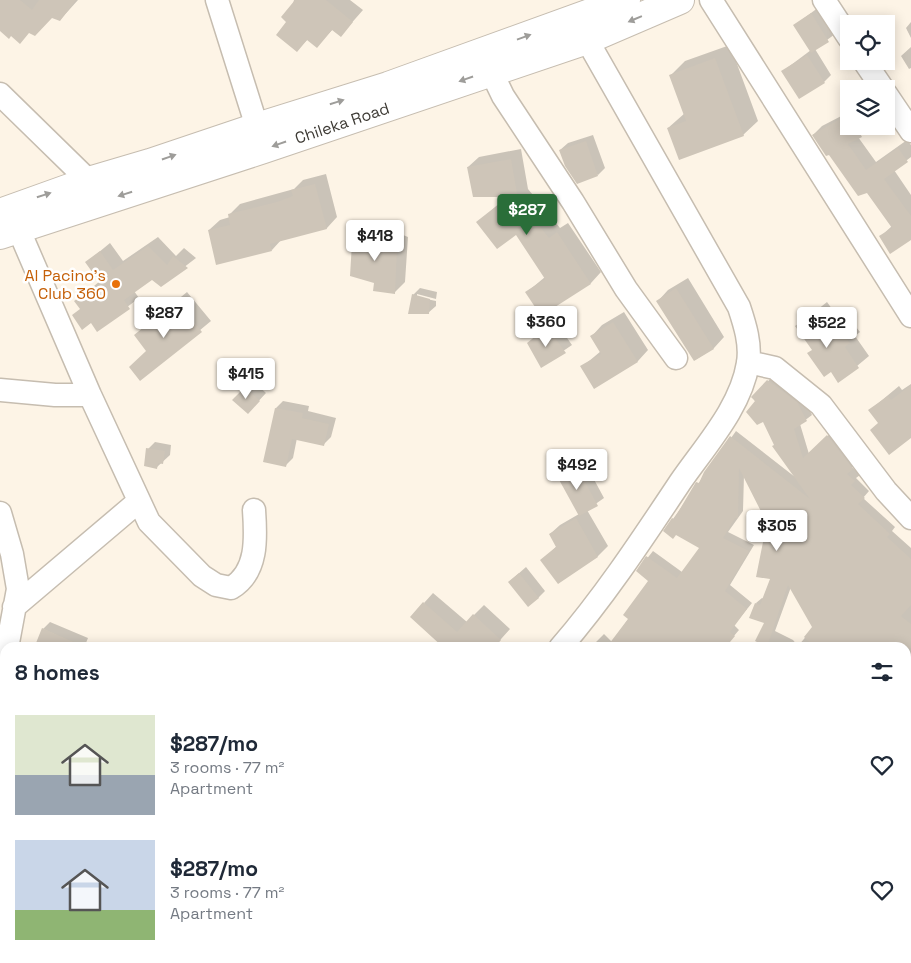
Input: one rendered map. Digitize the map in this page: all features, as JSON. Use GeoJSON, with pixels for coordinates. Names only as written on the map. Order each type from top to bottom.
{"type":"FeatureCollection","features":[{"type":"Feature","properties":{"kind":"highway","name":"Chileka Road"},"geometry":{"type":"LineString","coordinates":[[6,225],[89,180],[150,163],[388,86],[626,0]]}},
{"type":"Feature","properties":{"kind":"highway","name":"Chileka Road"},"geometry":{"type":"LineString","coordinates":[[6,225],[264,149],[587,40],[680,0]]}},
{"type":"Feature","properties":{"kind":"street"},"geometry":{"type":"LineString","coordinates":[[218,0],[257,127]]}},
{"type":"Feature","properties":{"kind":"street"},"geometry":{"type":"LineString","coordinates":[[711,0],[911,316]]}},
{"type":"Feature","properties":{"kind":"street"},"geometry":{"type":"LineString","coordinates":[[824,0],[840,24]]}},
{"type":"Feature","properties":{"kind":"street"},"geometry":{"type":"LineString","coordinates":[[565,642],[587,617],[718,428],[740,392],[748,362],[748,334],[739,307],[587,40]]}},
{"type":"Feature","properties":{"kind":"street"},"geometry":{"type":"LineString","coordinates":[[492,71],[503,96],[574,202],[626,289],[676,358]]}},
{"type":"Feature","properties":{"kind":"street"},"geometry":{"type":"LineString","coordinates":[[0,94],[89,180]]}},
{"type":"Feature","properties":{"kind":"street"},"geometry":{"type":"LineString","coordinates":[[895,107],[911,131]]}},
{"type":"Feature","properties":{"kind":"street"},"geometry":{"type":"LineString","coordinates":[[6,225],[90,395],[149,522],[202,576],[216,585],[231,588],[241,582],[250,566],[256,538],[254,510]]}},
{"type":"Feature","properties":{"kind":"street"},"geometry":{"type":"LineString","coordinates":[[748,362],[775,368],[821,405],[886,491],[911,518]]}},
{"type":"Feature","properties":{"kind":"street"},"geometry":{"type":"LineString","coordinates":[[0,390],[55,395],[90,395]]}},
{"type":"Feature","properties":{"kind":"street"},"geometry":{"type":"LineString","coordinates":[[14,607],[139,502]]}},
{"type":"Feature","properties":{"kind":"street"},"geometry":{"type":"LineString","coordinates":[[0,514],[18,589],[8,642]]}},
{"type":"Feature","properties":{"kind":"building"},"geometry":{"type":"Polygon","coordinates":[[[0,0],[20,0],[32,10],[39,0],[76,0],[60,21],[52,18],[35,36],[29,33],[20,44],[11,36],[9,39],[0,31],[0,0]]]}},
{"type":"Feature","properties":{"kind":"building"},"geometry":{"type":"Polygon","coordinates":[[[295,0],[326,0],[353,22],[341,37],[332,30],[317,48],[307,40],[297,52],[276,35],[286,22],[281,17],[295,0]]]}},
{"type":"Feature","properties":{"kind":"building"},"geometry":{"type":"Polygon","coordinates":[[[811,13],[829,42],[811,53],[793,25],[811,13]]]}},
{"type":"Feature","properties":{"kind":"building"},"geometry":{"type":"Polygon","coordinates":[[[807,55],[825,83],[799,99],[781,71],[807,55]]]}},
{"type":"Feature","properties":{"kind":"building"},"geometry":{"type":"Polygon","coordinates":[[[715,58],[744,136],[679,160],[667,128],[686,121],[669,75],[715,58]]]}},
{"type":"Feature","properties":{"kind":"building"},"geometry":{"type":"Polygon","coordinates":[[[840,119],[840,135],[861,135],[862,137],[848,144],[866,170],[898,148],[908,162],[884,179],[911,216],[911,240],[890,254],[879,236],[892,228],[867,193],[858,196],[829,155],[826,156],[812,135],[840,119]]]}},
{"type":"Feature","properties":{"kind":"building"},"geometry":{"type":"Polygon","coordinates":[[[586,141],[598,176],[577,184],[565,166],[559,150],[586,141]]]}},
{"type":"Feature","properties":{"kind":"building"},"geometry":{"type":"Polygon","coordinates":[[[511,159],[518,199],[549,238],[557,232],[591,284],[541,316],[525,292],[545,279],[516,235],[497,249],[476,222],[508,197],[473,197],[467,167],[511,159]]]}},
{"type":"Feature","properties":{"kind":"building"},"geometry":{"type":"Polygon","coordinates":[[[315,184],[327,229],[270,244],[272,251],[216,265],[208,230],[230,225],[228,214],[277,202],[293,196],[291,190],[315,184]]]}},
{"type":"Feature","properties":{"kind":"building"},"geometry":{"type":"Polygon","coordinates":[[[362,230],[384,232],[387,243],[397,248],[395,294],[373,291],[374,283],[350,276],[352,243],[363,242],[362,230]]]}},
{"type":"Feature","properties":{"kind":"building"},"geometry":{"type":"Polygon","coordinates":[[[148,246],[167,265],[173,256],[188,268],[161,287],[152,280],[124,300],[130,309],[97,332],[91,323],[82,330],[72,315],[80,309],[74,301],[100,283],[85,262],[100,251],[113,270],[148,246]]]}},
{"type":"Feature","properties":{"kind":"building"},"geometry":{"type":"Polygon","coordinates":[[[676,288],[714,349],[694,361],[656,301],[676,288]]]}},
{"type":"Feature","properties":{"kind":"building"},"geometry":{"type":"Polygon","coordinates":[[[412,294],[430,299],[429,314],[408,314],[412,294]]]}},
{"type":"Feature","properties":{"kind":"building"},"geometry":{"type":"Polygon","coordinates":[[[177,301],[202,332],[140,381],[129,367],[146,351],[134,335],[177,301]]]}},
{"type":"Feature","properties":{"kind":"building"},"geometry":{"type":"Polygon","coordinates":[[[816,312],[834,337],[841,332],[850,343],[845,347],[859,368],[838,383],[831,372],[824,377],[807,353],[812,350],[795,326],[816,312]]]}},
{"type":"Feature","properties":{"kind":"building"},"geometry":{"type":"Polygon","coordinates":[[[613,322],[638,362],[594,389],[580,366],[601,354],[590,336],[613,322]]]}},
{"type":"Feature","properties":{"kind":"building"},"geometry":{"type":"Polygon","coordinates":[[[547,327],[566,353],[541,368],[527,343],[547,327]]]}},
{"type":"Feature","properties":{"kind":"building"},"geometry":{"type":"Polygon","coordinates":[[[767,380],[797,402],[807,421],[794,429],[803,458],[827,435],[853,469],[847,474],[855,481],[851,485],[865,498],[858,504],[890,534],[887,537],[911,559],[911,605],[901,616],[911,624],[911,642],[809,642],[804,637],[812,627],[788,585],[769,642],[755,641],[764,623],[749,618],[755,603],[760,605],[770,579],[756,577],[764,537],[775,539],[739,468],[738,518],[735,518],[723,538],[749,551],[725,591],[747,609],[730,632],[735,636],[730,642],[611,642],[628,619],[623,615],[648,581],[636,571],[646,556],[677,578],[699,548],[676,535],[673,539],[663,531],[672,518],[674,519],[696,482],[699,483],[704,472],[730,436],[810,499],[772,446],[774,445],[763,422],[757,425],[746,412],[755,401],[751,397],[767,380]]]}},
{"type":"Feature","properties":{"kind":"building"},"geometry":{"type":"Polygon","coordinates":[[[911,385],[911,438],[889,455],[870,430],[878,423],[868,410],[888,396],[891,400],[911,385]]]}},
{"type":"Feature","properties":{"kind":"building"},"geometry":{"type":"Polygon","coordinates":[[[245,387],[260,401],[248,414],[232,400],[245,387]]]}},
{"type":"Feature","properties":{"kind":"building"},"geometry":{"type":"Polygon","coordinates":[[[275,408],[303,413],[302,418],[329,424],[324,446],[292,439],[286,467],[263,462],[275,408]]]}},
{"type":"Feature","properties":{"kind":"building"},"geometry":{"type":"Polygon","coordinates":[[[146,448],[165,451],[163,464],[158,463],[157,469],[144,466],[146,448]]]}},
{"type":"Feature","properties":{"kind":"building"},"geometry":{"type":"Polygon","coordinates":[[[576,465],[598,506],[579,516],[557,476],[576,465]]]}},
{"type":"Feature","properties":{"kind":"building"},"geometry":{"type":"Polygon","coordinates":[[[576,518],[598,557],[558,584],[540,560],[556,547],[549,534],[576,518]]]}},
{"type":"Feature","properties":{"kind":"building"},"geometry":{"type":"Polygon","coordinates":[[[519,573],[539,598],[528,607],[508,582],[519,573]]]}},
{"type":"Feature","properties":{"kind":"building"},"geometry":{"type":"Polygon","coordinates":[[[423,602],[457,632],[473,614],[501,640],[499,642],[437,642],[410,617],[423,602]]]}},
{"type":"Feature","properties":{"kind":"building"},"geometry":{"type":"Polygon","coordinates":[[[42,628],[74,642],[36,642],[42,628]]]}},
{"type":"Feature","properties":{"kind":"place","name":"Al Pacino's Club 360"},"geometry":{"type":"Point","coordinates":[116,284]}}]}
